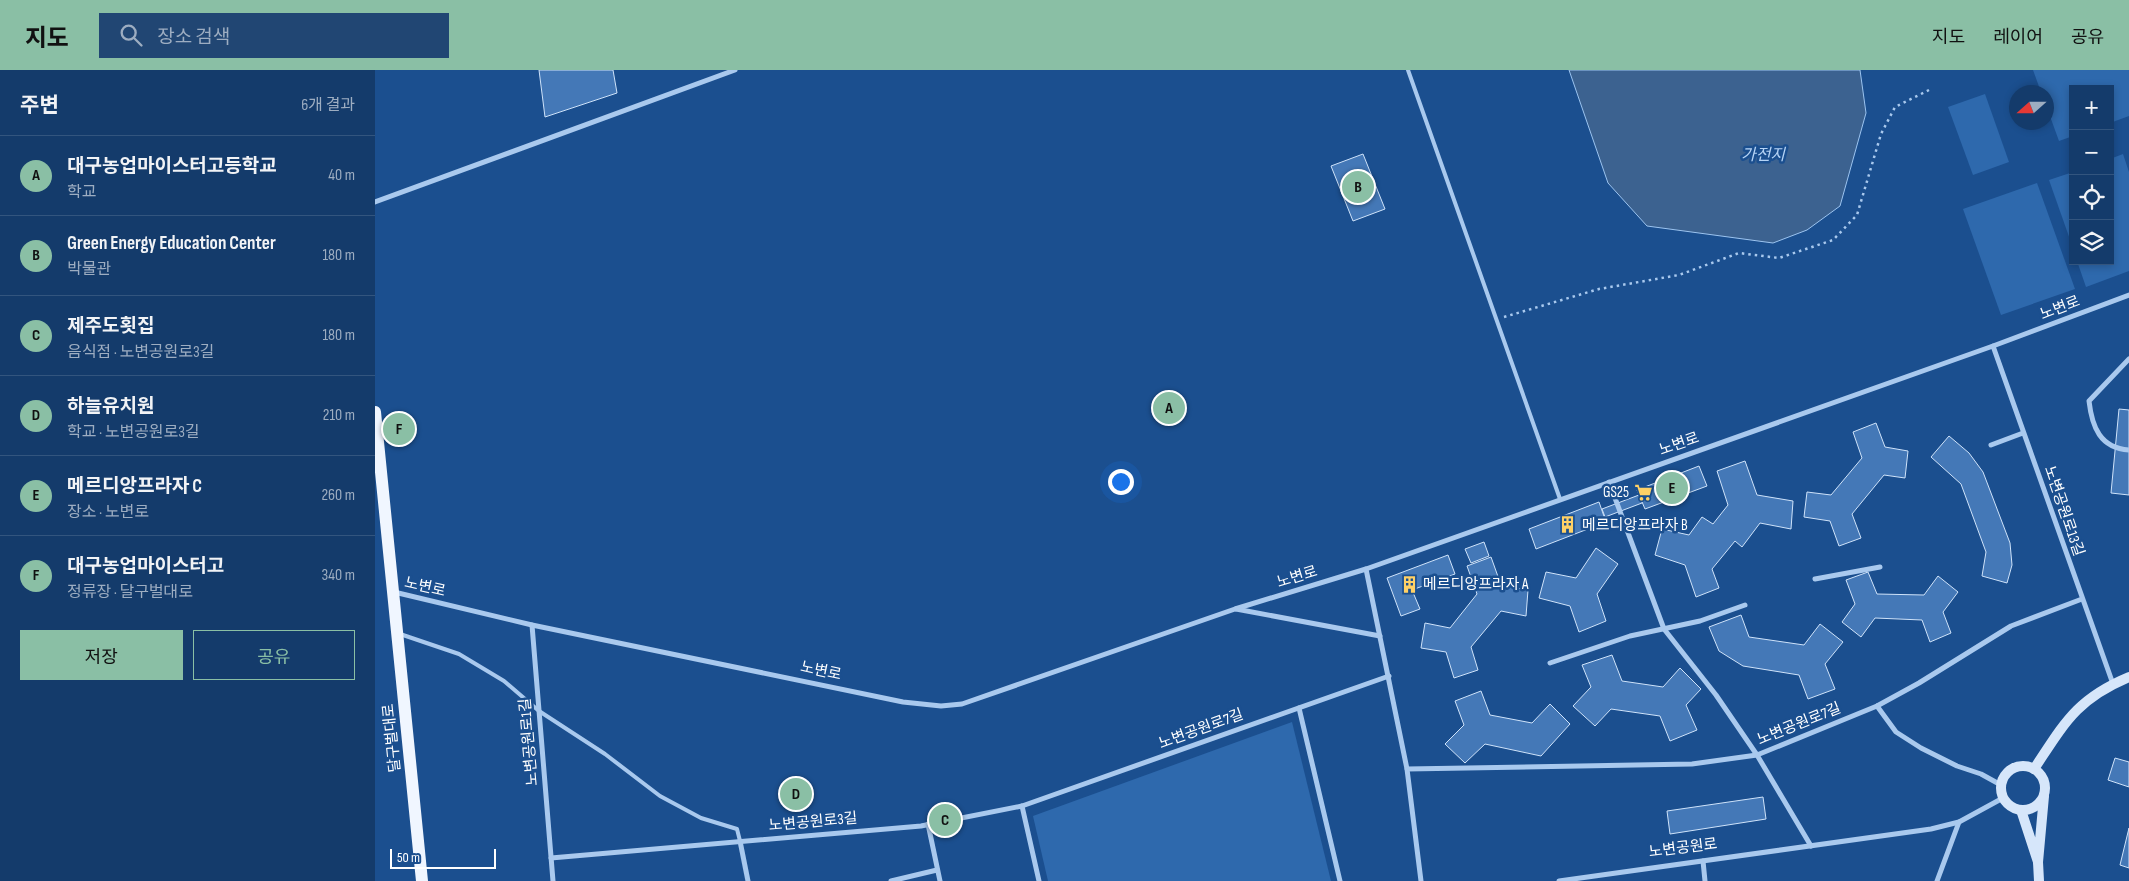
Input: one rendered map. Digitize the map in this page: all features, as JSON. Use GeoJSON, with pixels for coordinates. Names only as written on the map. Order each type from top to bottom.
{"type":"FeatureCollection","features":[{"type":"Feature","properties":{"kind":"main road","name":"달구벌대로"},"geometry":{"type":"LineString","coordinates":[[375,412],[422,881]]}},
{"type":"Feature","properties":{"kind":"street"},"geometry":{"type":"LineString","coordinates":[[375,202],[735,70]]}},
{"type":"Feature","properties":{"kind":"street","name":"노변로"},"geometry":{"type":"LineString","coordinates":[[393,592],[532,625],[903,702],[941,706],[962,704],[1235,609],[1366,569],[1993,346],[2129,295]]}},
{"type":"Feature","properties":{"kind":"street","name":"노변공원로13길"},"geometry":{"type":"LineString","coordinates":[[1993,346],[2113,684]]}},
{"type":"Feature","properties":{"kind":"street"},"geometry":{"type":"LineString","coordinates":[[2129,359],[2089,401],[2091,422],[2101,437],[2115,449],[2129,450]]}},
{"type":"Feature","properties":{"kind":"street"},"geometry":{"type":"LineString","coordinates":[[1991,445],[2023,433]]}},
{"type":"Feature","properties":{"kind":"street"},"geometry":{"type":"LineString","coordinates":[[1609,482],[1665,629],[1716,695],[1757,755],[1811,846]]}},
{"type":"Feature","properties":{"kind":"street"},"geometry":{"type":"LineString","coordinates":[[1815,579],[1880,567]]}},
{"type":"Feature","properties":{"kind":"street"},"geometry":{"type":"LineString","coordinates":[[1366,569],[1407,770],[1421,881]]}},
{"type":"Feature","properties":{"kind":"street","name":"노변공원로7길"},"geometry":{"type":"LineString","coordinates":[[1407,770],[1692,764],[1757,755],[1877,706],[1919,683],[2011,626],[2082,599]]}},
{"type":"Feature","properties":{"kind":"street"},"geometry":{"type":"LineString","coordinates":[[1550,663],[1630,636],[1700,621],[1745,605]]}},
{"type":"Feature","properties":{"kind":"street","name":"노변로"},"geometry":{"type":"LineString","coordinates":[[1235,609],[1380,636]]}},
{"type":"Feature","properties":{"kind":"street","name":"노변공원로1길"},"geometry":{"type":"LineString","coordinates":[[532,625],[553,881]]}},
{"type":"Feature","properties":{"kind":"street","name":"노변공원로7길"},"geometry":{"type":"LineString","coordinates":[[1022,806],[1389,676]]}},
{"type":"Feature","properties":{"kind":"street"},"geometry":{"type":"LineString","coordinates":[[2034,769],[2071,715],[2096,693],[2129,677]]}},
{"type":"Feature","properties":{"kind":"street"},"geometry":{"type":"LineString","coordinates":[[1877,706],[1896,732],[1921,748],[1957,766],[1981,774],[2001,785]]}},
{"type":"Feature","properties":{"kind":"street"},"geometry":{"type":"LineString","coordinates":[[1299,708],[1340,881]]}},
{"type":"Feature","properties":{"kind":"street"},"geometry":{"type":"LineString","coordinates":[[2039,881],[2038,862],[2045,788],[2043,780],[2034,769],[2020,766],[2007,773],[2001,785],[2003,798],[2013,808],[2021,810],[2028,809],[2040,802],[2045,788]]}},
{"type":"Feature","properties":{"kind":"street","name":"노변공원로"},"geometry":{"type":"LineString","coordinates":[[1559,881],[1931,829],[1959,822],[2003,798]]}},
{"type":"Feature","properties":{"kind":"street"},"geometry":{"type":"LineString","coordinates":[[1022,806],[1039,881]]}},
{"type":"Feature","properties":{"kind":"street","name":"노변공원로3길"},"geometry":{"type":"LineString","coordinates":[[740,841],[928,824],[1022,806]]}},
{"type":"Feature","properties":{"kind":"street"},"geometry":{"type":"LineString","coordinates":[[2021,810],[2038,862]]}},
{"type":"Feature","properties":{"kind":"street"},"geometry":{"type":"LineString","coordinates":[[1937,881],[1959,822]]}},
{"type":"Feature","properties":{"kind":"street"},"geometry":{"type":"LineString","coordinates":[[928,824],[940,881]]}},
{"type":"Feature","properties":{"kind":"street"},"geometry":{"type":"LineString","coordinates":[[551,858],[740,841],[748,881]]}},
{"type":"Feature","properties":{"kind":"street"},"geometry":{"type":"LineString","coordinates":[[1703,861],[1705,881]]}},
{"type":"Feature","properties":{"kind":"street"},"geometry":{"type":"LineString","coordinates":[[891,881],[937,870]]}},
{"type":"Feature","properties":{"kind":"lane"},"geometry":{"type":"LineString","coordinates":[[1408,70],[1559,499]]}},
{"type":"Feature","properties":{"kind":"lane"},"geometry":{"type":"LineString","coordinates":[[398,633],[459,654],[504,681],[539,711],[605,754],[660,796],[701,818],[737,829],[740,841]]}},
{"type":"Feature","properties":{"kind":"path"},"geometry":{"type":"LineString","coordinates":[[1495,320],[1599,289],[1679,275],[1739,253],[1779,258],[1833,240],[1857,215],[1881,134],[1895,107],[1929,90]]}},
{"type":"Feature","properties":{"kind":"shaded area"},"geometry":{"type":"Polygon","coordinates":[[[2033,70],[2129,70],[2129,116],[2114,122],[2114,85],[2069,85],[2069,137],[2059,141],[2054,127],[2054,85],[2038,85],[2033,70]]]}},
{"type":"Feature","properties":{"kind":"shaded area"},"geometry":{"type":"Polygon","coordinates":[[[1985,94],[2009,162],[1973,175],[1948,107],[1985,94]]]}},
{"type":"Feature","properties":{"kind":"shaded area"},"geometry":{"type":"Polygon","coordinates":[[[2123,154],[2129,172],[2129,271],[2086,287],[2078,265],[2114,265],[2114,157],[2123,154]]]}},
{"type":"Feature","properties":{"kind":"shaded area"},"geometry":{"type":"Polygon","coordinates":[[[2069,173],[2069,237],[2049,180],[2069,173]]]}},
{"type":"Feature","properties":{"kind":"shaded area"},"geometry":{"type":"Polygon","coordinates":[[[2037,183],[2075,289],[2001,315],[1963,209],[2037,183]]]}},
{"type":"Feature","properties":{"kind":"shaded area"},"geometry":{"type":"Polygon","coordinates":[[[1292,722],[1331,881],[1048,881],[1033,816],[1292,722]]]}},
{"type":"Feature","properties":{"kind":"water","name":"가전지"},"geometry":{"type":"Polygon","coordinates":[[[1569,70],[1860,70],[1866,113],[1840,206],[1807,230],[1773,243],[1647,226],[1608,183],[1569,70]]]}},
{"type":"Feature","properties":{"kind":"building"},"geometry":{"type":"Polygon","coordinates":[[[539,70],[613,70],[617,93],[545,117],[539,70]]]}},
{"type":"Feature","properties":{"kind":"building"},"geometry":{"type":"Polygon","coordinates":[[[1363,154],[1385,209],[1353,221],[1331,166],[1363,154]]]}},
{"type":"Feature","properties":{"kind":"building"},"geometry":{"type":"Polygon","coordinates":[[[2119,409],[2129,410],[2129,495],[2111,493],[2119,409]]]}},
{"type":"Feature","properties":{"kind":"building"},"geometry":{"type":"Polygon","coordinates":[[[1876,423],[1885,447],[1908,451],[1905,478],[1884,475],[1852,514],[1861,538],[1839,546],[1830,521],[1804,517],[1807,492],[1831,495],[1862,458],[1853,432],[1876,423]]]}},
{"type":"Feature","properties":{"kind":"building"},"geometry":{"type":"Polygon","coordinates":[[[1949,436],[1969,453],[1983,472],[2010,543],[2012,565],[2007,583],[1982,576],[1986,552],[1961,484],[1931,457],[1949,436]]]}},
{"type":"Feature","properties":{"kind":"building"},"geometry":{"type":"Polygon","coordinates":[[[1745,461],[1757,495],[1793,501],[1791,529],[1760,523],[1742,547],[1735,541],[1712,569],[1719,588],[1696,597],[1685,565],[1655,555],[1662,529],[1689,535],[1702,517],[1713,524],[1728,505],[1717,471],[1745,461]]]}},
{"type":"Feature","properties":{"kind":"building"},"geometry":{"type":"Polygon","coordinates":[[[1699,466],[1707,486],[1645,509],[1637,490],[1699,466]]]}},
{"type":"Feature","properties":{"kind":"building"},"geometry":{"type":"Polygon","coordinates":[[[1639,495],[1642,503],[1605,517],[1602,509],[1639,495]]]}},
{"type":"Feature","properties":{"kind":"building","name":"메르디앙프라자 B"},"geometry":{"type":"Polygon","coordinates":[[[1599,502],[1606,522],[1536,549],[1529,529],[1599,502]]]}},
{"type":"Feature","properties":{"kind":"building"},"geometry":{"type":"Polygon","coordinates":[[[1484,542],[1489,556],[1471,563],[1465,549],[1484,542]]]}},
{"type":"Feature","properties":{"kind":"building"},"geometry":{"type":"Polygon","coordinates":[[[1596,548],[1618,564],[1597,594],[1606,621],[1579,632],[1570,606],[1539,598],[1546,572],[1576,578],[1596,548]]]}},
{"type":"Feature","properties":{"kind":"building","name":"메르디앙프라자 A"},"geometry":{"type":"Polygon","coordinates":[[[1448,555],[1455,574],[1412,590],[1420,609],[1401,616],[1387,578],[1448,555]]]}},
{"type":"Feature","properties":{"kind":"building"},"geometry":{"type":"Polygon","coordinates":[[[1491,557],[1501,585],[1528,590],[1526,616],[1501,611],[1471,647],[1478,670],[1454,678],[1446,652],[1421,648],[1425,623],[1450,628],[1477,594],[1467,566],[1491,557]]]}},
{"type":"Feature","properties":{"kind":"building"},"geometry":{"type":"Polygon","coordinates":[[[1868,572],[1877,594],[1924,595],[1938,576],[1958,592],[1943,612],[1951,633],[1930,642],[1922,620],[1875,618],[1861,637],[1842,622],[1855,604],[1846,580],[1868,572]]]}},
{"type":"Feature","properties":{"kind":"building"},"geometry":{"type":"Polygon","coordinates":[[[1741,615],[1749,637],[1804,645],[1820,624],[1843,642],[1825,664],[1835,689],[1808,699],[1799,675],[1743,666],[1719,651],[1709,627],[1741,615]]]}},
{"type":"Feature","properties":{"kind":"building"},"geometry":{"type":"Polygon","coordinates":[[[1612,655],[1622,681],[1663,687],[1680,668],[1701,689],[1686,705],[1697,730],[1670,741],[1660,716],[1611,709],[1595,726],[1573,706],[1591,687],[1582,665],[1612,655]]]}},
{"type":"Feature","properties":{"kind":"building"},"geometry":{"type":"Polygon","coordinates":[[[1481,691],[1490,715],[1532,723],[1550,704],[1570,724],[1541,756],[1485,744],[1465,763],[1445,744],[1464,725],[1455,701],[1481,691]]]}},
{"type":"Feature","properties":{"kind":"building"},"geometry":{"type":"Polygon","coordinates":[[[2115,758],[2129,762],[2129,787],[2108,780],[2115,758]]]}},
{"type":"Feature","properties":{"kind":"building"},"geometry":{"type":"Polygon","coordinates":[[[1763,797],[1766,819],[1670,834],[1667,811],[1763,797]]]}},
{"type":"Feature","properties":{"kind":"building"},"geometry":{"type":"Polygon","coordinates":[[[2129,828],[2129,868],[2120,865],[2129,828]]]}},
{"type":"Feature","properties":{"kind":"place","name":"Green Energy Education Center"},"geometry":{"type":"Point","coordinates":[1358,187]}},
{"type":"Feature","properties":{"kind":"place","name":"대구농업마이스터고등학교"},"geometry":{"type":"Point","coordinates":[1169,408]}},
{"type":"Feature","properties":{"kind":"place","name":"대구농업마이스터고"},"geometry":{"type":"Point","coordinates":[399,429]}},
{"type":"Feature","properties":{"kind":"place","name":"메르디앙프라자 C"},"geometry":{"type":"Point","coordinates":[1672,488]}},
{"type":"Feature","properties":{"kind":"place","name":"GS25"},"geometry":{"type":"Point","coordinates":[1643,492]}},
{"type":"Feature","properties":{"kind":"place","name":"메르디앙프라자 B"},"geometry":{"type":"Point","coordinates":[1568,525]}},
{"type":"Feature","properties":{"kind":"place","name":"메르디앙프라자 A"},"geometry":{"type":"Point","coordinates":[1409,584]}},
{"type":"Feature","properties":{"kind":"place","name":"하늘유치원"},"geometry":{"type":"Point","coordinates":[796,794]}},
{"type":"Feature","properties":{"kind":"place","name":"제주도횟집"},"geometry":{"type":"Point","coordinates":[945,820]}}]}
